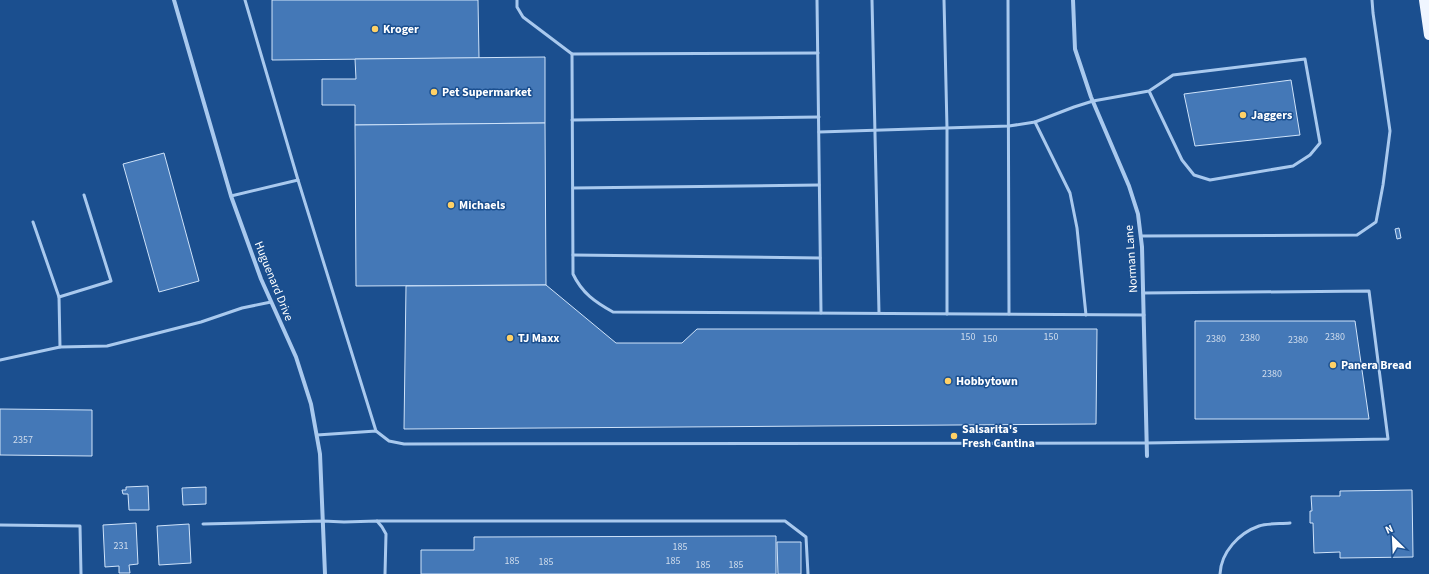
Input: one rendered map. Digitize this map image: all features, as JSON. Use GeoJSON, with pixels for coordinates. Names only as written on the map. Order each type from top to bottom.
{"type":"FeatureCollection","features":[{"type":"Feature","properties":{"kind":"main road"},"geometry":{"type":"LineString","coordinates":[[1424,0],[1429,35]]}},
{"type":"Feature","properties":{"kind":"street","name":"Huguenard Drive"},"geometry":{"type":"LineString","coordinates":[[174,0],[230,196],[261,279],[296,357],[311,404],[320,454],[325,574]]}},
{"type":"Feature","properties":{"kind":"street","name":"Norman Lane"},"geometry":{"type":"LineString","coordinates":[[1073,0],[1075,49],[1093,101],[1129,186],[1138,214],[1141,236],[1144,315],[1147,456]]}},
{"type":"Feature","properties":{"kind":"lane"},"geometry":{"type":"LineString","coordinates":[[245,0],[298,180],[376,431],[389,441],[404,444],[1146,443],[1388,439],[1369,291],[1143,293]]}},
{"type":"Feature","properties":{"kind":"lane"},"geometry":{"type":"LineString","coordinates":[[517,0],[517,7],[523,17],[572,54],[818,53]]}},
{"type":"Feature","properties":{"kind":"lane"},"geometry":{"type":"LineString","coordinates":[[817,0],[821,313]]}},
{"type":"Feature","properties":{"kind":"lane"},"geometry":{"type":"LineString","coordinates":[[872,0],[879,313]]}},
{"type":"Feature","properties":{"kind":"lane"},"geometry":{"type":"LineString","coordinates":[[944,0],[947,128],[947,314]]}},
{"type":"Feature","properties":{"kind":"lane"},"geometry":{"type":"LineString","coordinates":[[1008,0],[1009,314]]}},
{"type":"Feature","properties":{"kind":"lane"},"geometry":{"type":"LineString","coordinates":[[1141,236],[1357,235],[1376,222],[1383,185],[1390,131],[1372,0]]}},
{"type":"Feature","properties":{"kind":"lane"},"geometry":{"type":"LineString","coordinates":[[572,54],[573,274],[578,285],[597,304],[613,312],[1144,315]]}},
{"type":"Feature","properties":{"kind":"lane"},"geometry":{"type":"LineString","coordinates":[[819,132],[1009,126],[1035,122],[1074,106],[1093,101],[1149,91],[1173,76],[1305,60],[1320,143],[1310,155],[1293,166],[1210,180],[1194,175],[1182,160],[1149,91]]}},
{"type":"Feature","properties":{"kind":"lane"},"geometry":{"type":"LineString","coordinates":[[572,120],[819,117]]}},
{"type":"Feature","properties":{"kind":"lane"},"geometry":{"type":"LineString","coordinates":[[1035,122],[1070,193],[1076,228],[1086,315]]}},
{"type":"Feature","properties":{"kind":"lane"},"geometry":{"type":"LineString","coordinates":[[230,196],[298,180]]}},
{"type":"Feature","properties":{"kind":"lane"},"geometry":{"type":"LineString","coordinates":[[573,188],[819,185]]}},
{"type":"Feature","properties":{"kind":"lane"},"geometry":{"type":"LineString","coordinates":[[58,297],[110,281],[84,195]]}},
{"type":"Feature","properties":{"kind":"lane"},"geometry":{"type":"LineString","coordinates":[[33,222],[58,297],[60,347]]}},
{"type":"Feature","properties":{"kind":"lane"},"geometry":{"type":"LineString","coordinates":[[573,255],[820,258]]}},
{"type":"Feature","properties":{"kind":"lane"},"geometry":{"type":"LineString","coordinates":[[0,360],[60,347],[107,346],[201,322],[242,308],[271,302]]}},
{"type":"Feature","properties":{"kind":"lane"},"geometry":{"type":"LineString","coordinates":[[317,435],[376,431]]}},
{"type":"Feature","properties":{"kind":"lane"},"geometry":{"type":"LineString","coordinates":[[203,524],[323,521],[785,521],[806,537],[808,574]]}},
{"type":"Feature","properties":{"kind":"lane"},"geometry":{"type":"LineString","coordinates":[[376,521],[386,534],[385,574]]}},
{"type":"Feature","properties":{"kind":"lane"},"geometry":{"type":"LineString","coordinates":[[1220,574],[1228,549],[1242,536],[1260,526],[1290,523]]}},
{"type":"Feature","properties":{"kind":"lane"},"geometry":{"type":"LineString","coordinates":[[0,525],[80,526],[81,574]]}},
{"type":"Feature","properties":{"kind":"building","name":"Kroger"},"geometry":{"type":"Polygon","coordinates":[[[272,0],[478,0],[479,58],[272,60],[272,0]]]}},
{"type":"Feature","properties":{"kind":"building","name":"Pet Supermarket"},"geometry":{"type":"Polygon","coordinates":[[[545,57],[545,123],[355,125],[355,105],[322,105],[322,79],[356,79],[355,59],[545,57]]]}},
{"type":"Feature","properties":{"kind":"building","name":"Jaggers"},"geometry":{"type":"Polygon","coordinates":[[[1291,80],[1300,135],[1195,146],[1184,94],[1291,80]]]}},
{"type":"Feature","properties":{"kind":"building","name":"Michaels"},"geometry":{"type":"Polygon","coordinates":[[[545,123],[546,285],[356,286],[355,125],[545,123]]]}},
{"type":"Feature","properties":{"kind":"building"},"geometry":{"type":"Polygon","coordinates":[[[164,153],[199,281],[159,292],[123,164],[164,153]]]}},
{"type":"Feature","properties":{"kind":"building"},"geometry":{"type":"Polygon","coordinates":[[[1399,228],[1401,238],[1397,239],[1395,229],[1399,228]]]}},
{"type":"Feature","properties":{"kind":"building"},"geometry":{"type":"Polygon","coordinates":[[[546,285],[616,343],[682,343],[697,329],[1097,329],[1096,424],[404,429],[406,286],[546,285]]]}},
{"type":"Feature","properties":{"kind":"building"},"geometry":{"type":"Polygon","coordinates":[[[1195,321],[1355,321],[1369,419],[1195,419],[1195,321]]]}},
{"type":"Feature","properties":{"kind":"building"},"geometry":{"type":"Polygon","coordinates":[[[0,409],[92,410],[92,456],[0,455],[0,409]]]}},
{"type":"Feature","properties":{"kind":"building"},"geometry":{"type":"Polygon","coordinates":[[[148,486],[149,510],[129,510],[128,494],[123,494],[122,490],[126,490],[126,487],[148,486]]]}},
{"type":"Feature","properties":{"kind":"building"},"geometry":{"type":"Polygon","coordinates":[[[206,487],[206,504],[183,505],[182,488],[206,487]]]}},
{"type":"Feature","properties":{"kind":"building"},"geometry":{"type":"Polygon","coordinates":[[[1412,490],[1413,557],[1340,558],[1340,552],[1314,553],[1313,523],[1310,523],[1310,511],[1312,511],[1311,496],[1340,496],[1340,491],[1412,490]]]}},
{"type":"Feature","properties":{"kind":"building"},"geometry":{"type":"Polygon","coordinates":[[[136,523],[138,564],[129,565],[130,573],[119,573],[119,566],[105,567],[103,525],[136,523]]]}},
{"type":"Feature","properties":{"kind":"building"},"geometry":{"type":"Polygon","coordinates":[[[189,524],[191,563],[159,565],[157,526],[189,524]]]}},
{"type":"Feature","properties":{"kind":"building"},"geometry":{"type":"Polygon","coordinates":[[[776,536],[776,574],[421,574],[421,550],[474,550],[474,537],[776,536]]]}},
{"type":"Feature","properties":{"kind":"building"},"geometry":{"type":"Polygon","coordinates":[[[777,542],[801,542],[801,574],[778,574],[777,542]]]}},
{"type":"Feature","properties":{"kind":"place","name":"Kroger"},"geometry":{"type":"Point","coordinates":[375,29]}},
{"type":"Feature","properties":{"kind":"place","name":"Pet Supermarket"},"geometry":{"type":"Point","coordinates":[434,92]}},
{"type":"Feature","properties":{"kind":"place","name":"Jaggers"},"geometry":{"type":"Point","coordinates":[1243,115]}},
{"type":"Feature","properties":{"kind":"place","name":"Michaels"},"geometry":{"type":"Point","coordinates":[451,205]}},
{"type":"Feature","properties":{"kind":"place","name":"TJ Maxx"},"geometry":{"type":"Point","coordinates":[510,338]}},
{"type":"Feature","properties":{"kind":"place","name":"Panera Bread"},"geometry":{"type":"Point","coordinates":[1333,365]}},
{"type":"Feature","properties":{"kind":"place","name":"Hobbytown"},"geometry":{"type":"Point","coordinates":[948,381]}},
{"type":"Feature","properties":{"kind":"place","name":"Salsarita's Fresh Cantina"},"geometry":{"type":"Point","coordinates":[954,436]}}]}
